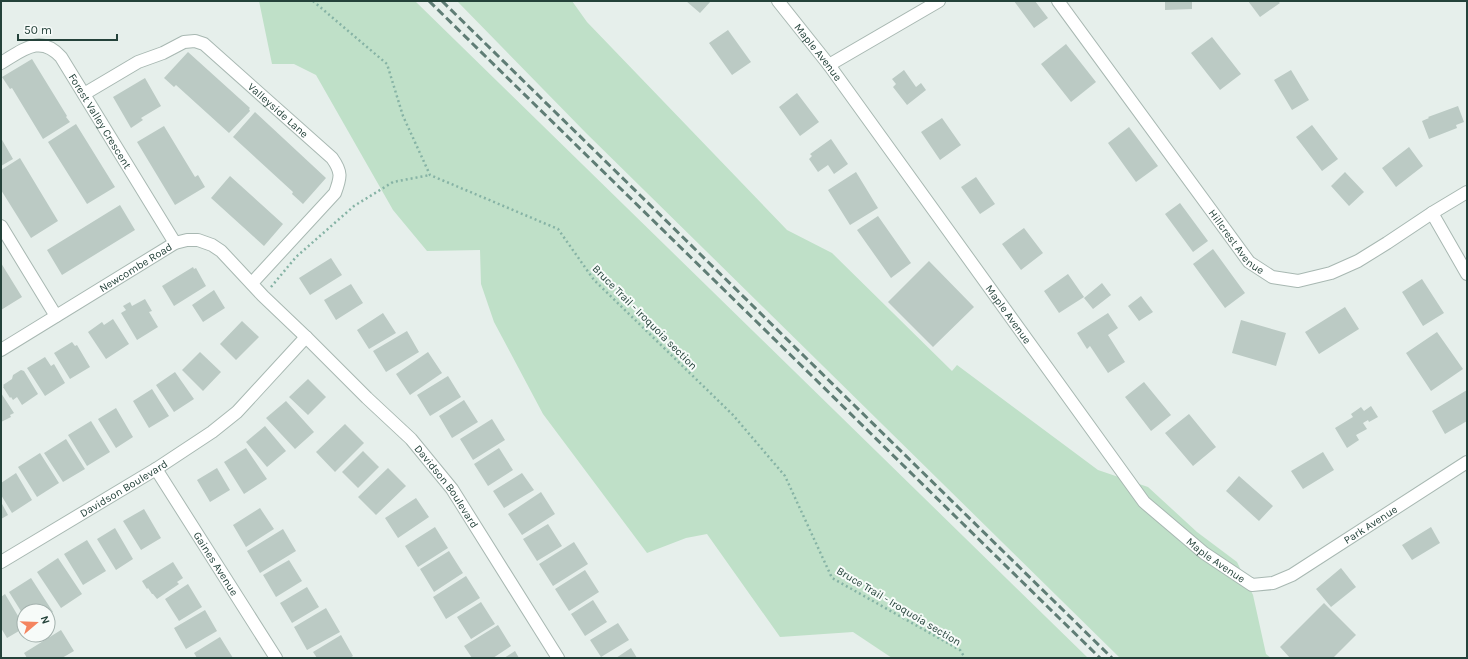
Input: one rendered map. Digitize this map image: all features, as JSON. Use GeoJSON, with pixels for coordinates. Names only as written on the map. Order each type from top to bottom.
{"type":"FeatureCollection","features":[{"type":"Feature","properties":{"kind":"street","name":"Maple Avenue"},"geometry":{"type":"LineString","coordinates":[[778,1],[830,64],[1144,502],[1204,553],[1252,585],[1273,583]]}},
{"type":"Feature","properties":{"kind":"street"},"geometry":{"type":"LineString","coordinates":[[830,64],[939,1]]}},
{"type":"Feature","properties":{"kind":"street","name":"Hillcrest Avenue"},"geometry":{"type":"LineString","coordinates":[[1058,1],[1249,262],[1272,277],[1298,281],[1332,273],[1358,261],[1467,192]]}},
{"type":"Feature","properties":{"kind":"street","name":"Valleyside Lane"},"geometry":{"type":"LineString","coordinates":[[84,94],[138,62],[163,53],[184,42],[195,41],[204,44],[332,158],[340,173],[340,180],[335,193],[252,283]]}},
{"type":"Feature","properties":{"kind":"street","name":"Forest Valley Crescent"},"geometry":{"type":"LineString","coordinates":[[1,63],[31,46],[47,46],[55,50],[61,57],[175,243]]}},
{"type":"Feature","properties":{"kind":"street"},"geometry":{"type":"LineString","coordinates":[[1432,213],[1467,274]]}},
{"type":"Feature","properties":{"kind":"street"},"geometry":{"type":"LineString","coordinates":[[1,226],[56,316]]}},
{"type":"Feature","properties":{"kind":"street","name":"Newcombe Road"},"geometry":{"type":"LineString","coordinates":[[1,350],[175,243],[187,240],[198,240],[212,245],[221,251],[263,296]]}},
{"type":"Feature","properties":{"kind":"street","name":"Davidson Boulevard"},"geometry":{"type":"LineString","coordinates":[[263,296],[367,398],[411,438],[452,490],[558,658]]}},
{"type":"Feature","properties":{"kind":"street","name":"Davidson Boulevard"},"geometry":{"type":"LineString","coordinates":[[1,562],[156,469],[212,432],[237,412],[306,337]]}},
{"type":"Feature","properties":{"kind":"street","name":"Park Avenue"},"geometry":{"type":"LineString","coordinates":[[1273,583],[1292,575],[1467,462]]}},
{"type":"Feature","properties":{"kind":"street","name":"Gaines Avenue"},"geometry":{"type":"LineString","coordinates":[[156,469],[276,658]]}},
{"type":"Feature","properties":{"kind":"path"},"geometry":{"type":"LineString","coordinates":[[263,296],[296,257],[354,206],[393,182],[430,175],[403,116],[387,64],[313,1]]}},
{"type":"Feature","properties":{"kind":"path","name":"Bruce Trail - Iroquoia section"},"geometry":{"type":"LineString","coordinates":[[430,175],[558,229],[594,280],[733,415],[785,476],[832,578],[960,650],[965,658]]}},
{"type":"Feature","properties":{"kind":"green space"},"geometry":{"type":"Polygon","coordinates":[[[259,1],[415,1],[1088,658],[892,658],[853,632],[780,637],[707,534],[686,538],[647,553],[543,414],[494,322],[481,284],[480,250],[427,251],[393,210],[316,75],[294,64],[272,64],[259,1]]]}},
{"type":"Feature","properties":{"kind":"green space"},"geometry":{"type":"Polygon","coordinates":[[[457,1],[572,1],[587,22],[787,230],[832,253],[952,371],[957,365],[1098,470],[1148,487],[1197,532],[1237,562],[1253,595],[1266,654],[1271,658],[1120,658],[586,133],[457,1]]]}},
{"type":"Feature","properties":{"kind":"building"},"geometry":{"type":"Polygon","coordinates":[[[686,1],[711,1],[700,13],[686,1]]]}},
{"type":"Feature","properties":{"kind":"building"},"geometry":{"type":"Polygon","coordinates":[[[1014,1],[1035,1],[1048,18],[1034,28],[1014,1]]]}},
{"type":"Feature","properties":{"kind":"building"},"geometry":{"type":"Polygon","coordinates":[[[1165,1],[1192,1],[1192,9],[1165,10],[1165,1]]]}},
{"type":"Feature","properties":{"kind":"building"},"geometry":{"type":"Polygon","coordinates":[[[1248,1],[1278,1],[1280,3],[1260,17],[1248,1]]]}},
{"type":"Feature","properties":{"kind":"building"},"geometry":{"type":"Polygon","coordinates":[[[728,30],[751,62],[732,75],[709,43],[728,30]]]}},
{"type":"Feature","properties":{"kind":"building"},"geometry":{"type":"Polygon","coordinates":[[[1212,37],[1241,74],[1220,90],[1191,53],[1212,37]]]}},
{"type":"Feature","properties":{"kind":"building"},"geometry":{"type":"Polygon","coordinates":[[[1066,44],[1096,82],[1071,102],[1041,64],[1066,44]]]}},
{"type":"Feature","properties":{"kind":"building"},"geometry":{"type":"Polygon","coordinates":[[[188,52],[250,108],[250,111],[229,133],[176,85],[174,87],[164,78],[188,52]]]}},
{"type":"Feature","properties":{"kind":"building"},"geometry":{"type":"Polygon","coordinates":[[[32,59],[70,122],[43,139],[12,88],[10,89],[2,77],[32,59]]]}},
{"type":"Feature","properties":{"kind":"building"},"geometry":{"type":"Polygon","coordinates":[[[904,70],[916,87],[921,83],[926,90],[907,105],[893,87],[896,84],[892,79],[904,70]]]}},
{"type":"Feature","properties":{"kind":"building"},"geometry":{"type":"Polygon","coordinates":[[[1291,70],[1309,100],[1292,110],[1274,80],[1291,70]]]}},
{"type":"Feature","properties":{"kind":"building"},"geometry":{"type":"Polygon","coordinates":[[[145,78],[161,106],[141,118],[143,120],[131,128],[113,97],[145,78]]]}},
{"type":"Feature","properties":{"kind":"building"},"geometry":{"type":"Polygon","coordinates":[[[797,93],[819,122],[800,136],[779,107],[797,93]]]}},
{"type":"Feature","properties":{"kind":"building"},"geometry":{"type":"Polygon","coordinates":[[[1458,106],[1464,122],[1456,125],[1457,128],[1429,139],[1422,121],[1429,118],[1428,117],[1458,106]]]}},
{"type":"Feature","properties":{"kind":"building"},"geometry":{"type":"Polygon","coordinates":[[[255,112],[326,178],[303,204],[292,194],[293,192],[233,137],[255,112]]]}},
{"type":"Feature","properties":{"kind":"building"},"geometry":{"type":"Polygon","coordinates":[[[942,118],[961,145],[940,160],[921,132],[942,118]]]}},
{"type":"Feature","properties":{"kind":"building"},"geometry":{"type":"Polygon","coordinates":[[[76,124],[115,187],[87,204],[48,142],[76,124]]]}},
{"type":"Feature","properties":{"kind":"building"},"geometry":{"type":"Polygon","coordinates":[[[1312,125],[1338,159],[1322,171],[1296,137],[1312,125]]]}},
{"type":"Feature","properties":{"kind":"building"},"geometry":{"type":"Polygon","coordinates":[[[164,126],[195,177],[198,175],[205,187],[175,205],[137,142],[164,126]]]}},
{"type":"Feature","properties":{"kind":"building"},"geometry":{"type":"Polygon","coordinates":[[[1129,127],[1158,166],[1136,182],[1108,143],[1129,127]]]}},
{"type":"Feature","properties":{"kind":"building"},"geometry":{"type":"Polygon","coordinates":[[[1,138],[13,159],[1,166],[1,138]]]}},
{"type":"Feature","properties":{"kind":"building"},"geometry":{"type":"Polygon","coordinates":[[[831,139],[848,164],[834,174],[828,165],[818,172],[809,159],[812,156],[810,154],[831,139]]]}},
{"type":"Feature","properties":{"kind":"building"},"geometry":{"type":"Polygon","coordinates":[[[1409,147],[1423,166],[1396,187],[1382,168],[1409,147]]]}},
{"type":"Feature","properties":{"kind":"building"},"geometry":{"type":"Polygon","coordinates":[[[20,158],[58,221],[31,238],[1,190],[1,170],[20,158]]]}},
{"type":"Feature","properties":{"kind":"building"},"geometry":{"type":"Polygon","coordinates":[[[856,172],[878,208],[850,225],[828,190],[856,172]]]}},
{"type":"Feature","properties":{"kind":"building"},"geometry":{"type":"Polygon","coordinates":[[[1345,172],[1364,192],[1349,206],[1331,186],[1345,172]]]}},
{"type":"Feature","properties":{"kind":"building"},"geometry":{"type":"Polygon","coordinates":[[[230,176],[283,224],[264,246],[211,198],[230,176]]]}},
{"type":"Feature","properties":{"kind":"building"},"geometry":{"type":"Polygon","coordinates":[[[976,177],[995,204],[980,214],[961,187],[976,177]]]}},
{"type":"Feature","properties":{"kind":"building"},"geometry":{"type":"Polygon","coordinates":[[[1180,203],[1208,241],[1193,252],[1165,214],[1180,203]]]}},
{"type":"Feature","properties":{"kind":"building"},"geometry":{"type":"Polygon","coordinates":[[[120,205],[135,230],[62,275],[47,250],[120,205]]]}},
{"type":"Feature","properties":{"kind":"building"},"geometry":{"type":"Polygon","coordinates":[[[878,216],[911,263],[891,278],[857,230],[878,216]]]}},
{"type":"Feature","properties":{"kind":"building"},"geometry":{"type":"Polygon","coordinates":[[[1024,228],[1043,253],[1021,270],[1002,244],[1024,228]]]}},
{"type":"Feature","properties":{"kind":"building"},"geometry":{"type":"Polygon","coordinates":[[[1213,249],[1245,293],[1225,308],[1193,264],[1213,249]]]}},
{"type":"Feature","properties":{"kind":"building"},"geometry":{"type":"Polygon","coordinates":[[[331,258],[342,275],[310,295],[299,278],[331,258]]]}},
{"type":"Feature","properties":{"kind":"building"},"geometry":{"type":"Polygon","coordinates":[[[929,261],[974,307],[933,347],[888,302],[929,261]]]}},
{"type":"Feature","properties":{"kind":"building"},"geometry":{"type":"Polygon","coordinates":[[[1,263],[22,297],[1,310],[1,263]]]}},
{"type":"Feature","properties":{"kind":"building"},"geometry":{"type":"Polygon","coordinates":[[[193,267],[194,269],[196,268],[206,286],[174,306],[162,286],[193,267]]]}},
{"type":"Feature","properties":{"kind":"building"},"geometry":{"type":"Polygon","coordinates":[[[1068,274],[1084,297],[1059,313],[1044,291],[1068,274]]]}},
{"type":"Feature","properties":{"kind":"building"},"geometry":{"type":"Polygon","coordinates":[[[1422,279],[1444,313],[1423,326],[1402,292],[1422,279]]]}},
{"type":"Feature","properties":{"kind":"building"},"geometry":{"type":"Polygon","coordinates":[[[1102,283],[1111,295],[1093,309],[1084,298],[1102,283]]]}},
{"type":"Feature","properties":{"kind":"building"},"geometry":{"type":"Polygon","coordinates":[[[351,284],[363,303],[336,320],[324,300],[351,284]]]}},
{"type":"Feature","properties":{"kind":"building"},"geometry":{"type":"Polygon","coordinates":[[[214,290],[225,308],[203,322],[192,305],[214,290]]]}},
{"type":"Feature","properties":{"kind":"building"},"geometry":{"type":"Polygon","coordinates":[[[1141,296],[1153,312],[1139,321],[1128,306],[1141,296]]]}},
{"type":"Feature","properties":{"kind":"building"},"geometry":{"type":"Polygon","coordinates":[[[145,299],[152,311],[149,312],[158,327],[137,340],[121,313],[126,310],[123,306],[130,302],[132,306],[145,299]]]}},
{"type":"Feature","properties":{"kind":"building"},"geometry":{"type":"Polygon","coordinates":[[[1345,307],[1359,329],[1319,354],[1305,332],[1345,307]]]}},
{"type":"Feature","properties":{"kind":"building"},"geometry":{"type":"Polygon","coordinates":[[[383,313],[396,333],[369,349],[357,330],[383,313]]]}},
{"type":"Feature","properties":{"kind":"building"},"geometry":{"type":"Polygon","coordinates":[[[1108,313],[1118,328],[1108,335],[1125,362],[1108,373],[1090,346],[1087,349],[1077,333],[1108,313]]]}},
{"type":"Feature","properties":{"kind":"building"},"geometry":{"type":"Polygon","coordinates":[[[113,319],[129,344],[106,359],[88,332],[102,322],[104,325],[113,319]]]}},
{"type":"Feature","properties":{"kind":"building"},"geometry":{"type":"Polygon","coordinates":[[[1241,320],[1286,333],[1276,366],[1232,353],[1241,320]]]}},
{"type":"Feature","properties":{"kind":"building"},"geometry":{"type":"Polygon","coordinates":[[[242,321],[259,337],[236,360],[220,344],[242,321]]]}},
{"type":"Feature","properties":{"kind":"building"},"geometry":{"type":"Polygon","coordinates":[[[407,331],[419,352],[386,372],[373,351],[407,331]]]}},
{"type":"Feature","properties":{"kind":"building"},"geometry":{"type":"Polygon","coordinates":[[[1437,332],[1463,369],[1431,391],[1406,353],[1437,332]]]}},
{"type":"Feature","properties":{"kind":"building"},"geometry":{"type":"Polygon","coordinates":[[[72,342],[75,346],[77,345],[90,367],[70,379],[54,353],[72,342]]]}},
{"type":"Feature","properties":{"kind":"building"},"geometry":{"type":"Polygon","coordinates":[[[200,352],[221,372],[203,391],[182,370],[200,352]]]}},
{"type":"Feature","properties":{"kind":"building"},"geometry":{"type":"Polygon","coordinates":[[[428,352],[442,373],[410,395],[396,374],[428,352]]]}},
{"type":"Feature","properties":{"kind":"building"},"geometry":{"type":"Polygon","coordinates":[[[45,357],[51,366],[54,364],[65,383],[45,396],[27,368],[45,357]]]}},
{"type":"Feature","properties":{"kind":"building"},"geometry":{"type":"Polygon","coordinates":[[[21,370],[24,371],[38,394],[22,405],[17,397],[13,400],[11,397],[10,398],[3,387],[3,385],[12,379],[13,375],[21,370]]]}},
{"type":"Feature","properties":{"kind":"building"},"geometry":{"type":"Polygon","coordinates":[[[175,372],[194,399],[174,412],[156,385],[175,372]]]}},
{"type":"Feature","properties":{"kind":"building"},"geometry":{"type":"Polygon","coordinates":[[[448,376],[461,397],[430,416],[417,395],[448,376]]]}},
{"type":"Feature","properties":{"kind":"building"},"geometry":{"type":"Polygon","coordinates":[[[308,379],[326,397],[308,415],[289,397],[308,379]]]}},
{"type":"Feature","properties":{"kind":"building"},"geometry":{"type":"Polygon","coordinates":[[[1144,382],[1171,415],[1151,431],[1125,397],[1144,382]]]}},
{"type":"Feature","properties":{"kind":"building"},"geometry":{"type":"Polygon","coordinates":[[[152,389],[169,416],[149,428],[133,401],[152,389]]]}},
{"type":"Feature","properties":{"kind":"building"},"geometry":{"type":"Polygon","coordinates":[[[1467,390],[1467,421],[1445,434],[1432,411],[1467,390]]]}},
{"type":"Feature","properties":{"kind":"building"},"geometry":{"type":"Polygon","coordinates":[[[1,393],[14,413],[10,415],[11,417],[1,422],[1,393]]]}},
{"type":"Feature","properties":{"kind":"building"},"geometry":{"type":"Polygon","coordinates":[[[464,400],[478,422],[452,438],[439,416],[464,400]]]}},
{"type":"Feature","properties":{"kind":"building"},"geometry":{"type":"Polygon","coordinates":[[[286,401],[314,432],[295,449],[266,418],[286,401]]]}},
{"type":"Feature","properties":{"kind":"building"},"geometry":{"type":"Polygon","coordinates":[[[1371,406],[1378,417],[1369,422],[1368,420],[1363,423],[1367,429],[1356,435],[1359,440],[1347,448],[1335,428],[1353,417],[1351,414],[1361,407],[1364,411],[1371,406]]]}},
{"type":"Feature","properties":{"kind":"building"},"geometry":{"type":"Polygon","coordinates":[[[116,408],[133,437],[116,448],[98,419],[116,408]]]}},
{"type":"Feature","properties":{"kind":"building"},"geometry":{"type":"Polygon","coordinates":[[[1189,414],[1216,447],[1193,466],[1165,433],[1189,414]]]}},
{"type":"Feature","properties":{"kind":"building"},"geometry":{"type":"Polygon","coordinates":[[[492,419],[505,440],[473,460],[460,439],[492,419]]]}},
{"type":"Feature","properties":{"kind":"building"},"geometry":{"type":"Polygon","coordinates":[[[91,421],[110,452],[87,466],[68,435],[91,421]]]}},
{"type":"Feature","properties":{"kind":"building"},"geometry":{"type":"Polygon","coordinates":[[[345,424],[364,443],[335,472],[316,452],[345,424]]]}},
{"type":"Feature","properties":{"kind":"building"},"geometry":{"type":"Polygon","coordinates":[[[265,426],[286,451],[267,467],[246,442],[265,426]]]}},
{"type":"Feature","properties":{"kind":"building"},"geometry":{"type":"Polygon","coordinates":[[[66,439],[85,469],[63,482],[44,453],[66,439]]]}},
{"type":"Feature","properties":{"kind":"building"},"geometry":{"type":"Polygon","coordinates":[[[246,448],[267,479],[244,494],[224,462],[246,448]]]}},
{"type":"Feature","properties":{"kind":"building"},"geometry":{"type":"Polygon","coordinates":[[[499,448],[513,470],[488,486],[474,464],[499,448]]]}},
{"type":"Feature","properties":{"kind":"building"},"geometry":{"type":"Polygon","coordinates":[[[363,451],[379,467],[358,488],[342,472],[363,451]]]}},
{"type":"Feature","properties":{"kind":"building"},"geometry":{"type":"Polygon","coordinates":[[[1323,452],[1334,470],[1303,489],[1291,471],[1323,452]]]}},
{"type":"Feature","properties":{"kind":"building"},"geometry":{"type":"Polygon","coordinates":[[[40,453],[59,483],[37,497],[18,467],[40,453]]]}},
{"type":"Feature","properties":{"kind":"building"},"geometry":{"type":"Polygon","coordinates":[[[217,468],[230,490],[210,502],[197,480],[217,468]]]}},
{"type":"Feature","properties":{"kind":"building"},"geometry":{"type":"Polygon","coordinates":[[[388,468],[406,486],[376,515],[358,497],[388,468]]]}},
{"type":"Feature","properties":{"kind":"building"},"geometry":{"type":"Polygon","coordinates":[[[16,473],[32,500],[12,513],[1,495],[1,483],[16,473]]]}},
{"type":"Feature","properties":{"kind":"building"},"geometry":{"type":"Polygon","coordinates":[[[522,473],[534,490],[504,508],[493,491],[522,473]]]}},
{"type":"Feature","properties":{"kind":"building"},"geometry":{"type":"Polygon","coordinates":[[[1239,476],[1273,506],[1259,521],[1226,491],[1239,476]]]}},
{"type":"Feature","properties":{"kind":"building"},"geometry":{"type":"Polygon","coordinates":[[[541,492],[555,514],[522,535],[508,514],[541,492]]]}},
{"type":"Feature","properties":{"kind":"building"},"geometry":{"type":"Polygon","coordinates":[[[416,498],[429,517],[398,538],[385,518],[416,498]]]}},
{"type":"Feature","properties":{"kind":"building"},"geometry":{"type":"Polygon","coordinates":[[[1,502],[8,515],[1,519],[1,502]]]}},
{"type":"Feature","properties":{"kind":"building"},"geometry":{"type":"Polygon","coordinates":[[[260,508],[274,529],[246,547],[233,525],[260,508]]]}},
{"type":"Feature","properties":{"kind":"building"},"geometry":{"type":"Polygon","coordinates":[[[144,509],[161,538],[141,550],[123,521],[144,509]]]}},
{"type":"Feature","properties":{"kind":"building"},"geometry":{"type":"Polygon","coordinates":[[[548,524],[562,546],[537,561],[523,539],[548,524]]]}},
{"type":"Feature","properties":{"kind":"building"},"geometry":{"type":"Polygon","coordinates":[[[435,527],[448,548],[418,567],[405,546],[435,527]]]}},
{"type":"Feature","properties":{"kind":"building"},"geometry":{"type":"Polygon","coordinates":[[[1431,527],[1440,543],[1412,560],[1402,545],[1431,527]]]}},
{"type":"Feature","properties":{"kind":"building"},"geometry":{"type":"Polygon","coordinates":[[[115,528],[133,559],[116,570],[97,539],[115,528]]]}},
{"type":"Feature","properties":{"kind":"building"},"geometry":{"type":"Polygon","coordinates":[[[283,529],[296,551],[260,573],[247,551],[283,529]]]}},
{"type":"Feature","properties":{"kind":"building"},"geometry":{"type":"Polygon","coordinates":[[[87,540],[106,571],[83,585],[64,554],[87,540]]]}},
{"type":"Feature","properties":{"kind":"building"},"geometry":{"type":"Polygon","coordinates":[[[574,542],[588,564],[553,586],[539,564],[574,542]]]}},
{"type":"Feature","properties":{"kind":"building"},"geometry":{"type":"Polygon","coordinates":[[[449,551],[463,573],[434,592],[420,569],[449,551]]]}},
{"type":"Feature","properties":{"kind":"building"},"geometry":{"type":"Polygon","coordinates":[[[58,558],[82,594],[61,608],[37,572],[58,558]]]}},
{"type":"Feature","properties":{"kind":"building"},"geometry":{"type":"Polygon","coordinates":[[[289,560],[302,581],[276,597],[263,575],[289,560]]]}},
{"type":"Feature","properties":{"kind":"building"},"geometry":{"type":"Polygon","coordinates":[[[173,562],[183,578],[177,582],[179,584],[157,599],[148,588],[147,589],[142,581],[173,562]]]}},
{"type":"Feature","properties":{"kind":"building"},"geometry":{"type":"Polygon","coordinates":[[[1341,568],[1356,587],[1331,607],[1316,589],[1341,568]]]}},
{"type":"Feature","properties":{"kind":"building"},"geometry":{"type":"Polygon","coordinates":[[[585,570],[599,592],[569,611],[555,589],[585,570]]]}},
{"type":"Feature","properties":{"kind":"building"},"geometry":{"type":"Polygon","coordinates":[[[466,576],[480,598],[446,619],[433,597],[466,576]]]}},
{"type":"Feature","properties":{"kind":"building"},"geometry":{"type":"Polygon","coordinates":[[[31,578],[47,603],[16,603],[9,592],[31,578]]]}},
{"type":"Feature","properties":{"kind":"building"},"geometry":{"type":"Polygon","coordinates":[[[188,584],[202,607],[179,621],[165,599],[188,584]]]}},
{"type":"Feature","properties":{"kind":"building"},"geometry":{"type":"Polygon","coordinates":[[[307,587],[319,607],[292,623],[280,603],[307,587]]]}},
{"type":"Feature","properties":{"kind":"building"},"geometry":{"type":"Polygon","coordinates":[[[5,594],[16,613],[16,633],[7,638],[1,628],[1,597],[5,594]]]}},
{"type":"Feature","properties":{"kind":"building"},"geometry":{"type":"Polygon","coordinates":[[[593,600],[607,622],[585,636],[571,614],[593,600]]]}},
{"type":"Feature","properties":{"kind":"building"},"geometry":{"type":"Polygon","coordinates":[[[481,602],[495,624],[471,639],[457,617],[481,602]]]}},
{"type":"Feature","properties":{"kind":"building"},"geometry":{"type":"Polygon","coordinates":[[[1324,603],[1356,635],[1333,658],[1290,658],[1280,647],[1324,603]]]}},
{"type":"Feature","properties":{"kind":"building"},"geometry":{"type":"Polygon","coordinates":[[[326,608],[340,632],[307,650],[294,627],[326,608]]]}},
{"type":"Feature","properties":{"kind":"building"},"geometry":{"type":"Polygon","coordinates":[[[205,610],[217,631],[186,649],[174,628],[205,610]]]}},
{"type":"Feature","properties":{"kind":"building"},"geometry":{"type":"Polygon","coordinates":[[[618,623],[629,640],[601,657],[590,640],[618,623]]]}},
{"type":"Feature","properties":{"kind":"building"},"geometry":{"type":"Polygon","coordinates":[[[498,625],[511,646],[493,658],[472,658],[464,646],[498,625]]]}},
{"type":"Feature","properties":{"kind":"building"},"geometry":{"type":"Polygon","coordinates":[[[61,630],[74,651],[62,658],[27,658],[24,653],[40,643],[56,643],[56,633],[61,630]]]}},
{"type":"Feature","properties":{"kind":"building"},"geometry":{"type":"Polygon","coordinates":[[[341,635],[353,656],[350,658],[317,658],[313,652],[341,635]]]}},
{"type":"Feature","properties":{"kind":"building"},"geometry":{"type":"Polygon","coordinates":[[[220,637],[233,658],[197,658],[194,653],[220,637]]]}},
{"type":"Feature","properties":{"kind":"building"},"geometry":{"type":"Polygon","coordinates":[[[631,648],[637,658],[616,658],[631,648]]]}},
{"type":"Feature","properties":{"kind":"building"},"geometry":{"type":"Polygon","coordinates":[[[515,651],[519,658],[504,658],[515,651]]]}},
{"type":"Feature","properties":{"kind":"railway"},"geometry":{"type":"LineString","coordinates":[[429,1],[1100,658]]}},
{"type":"Feature","properties":{"kind":"railway"},"geometry":{"type":"LineString","coordinates":[[442,1],[1112,658]]}}]}
